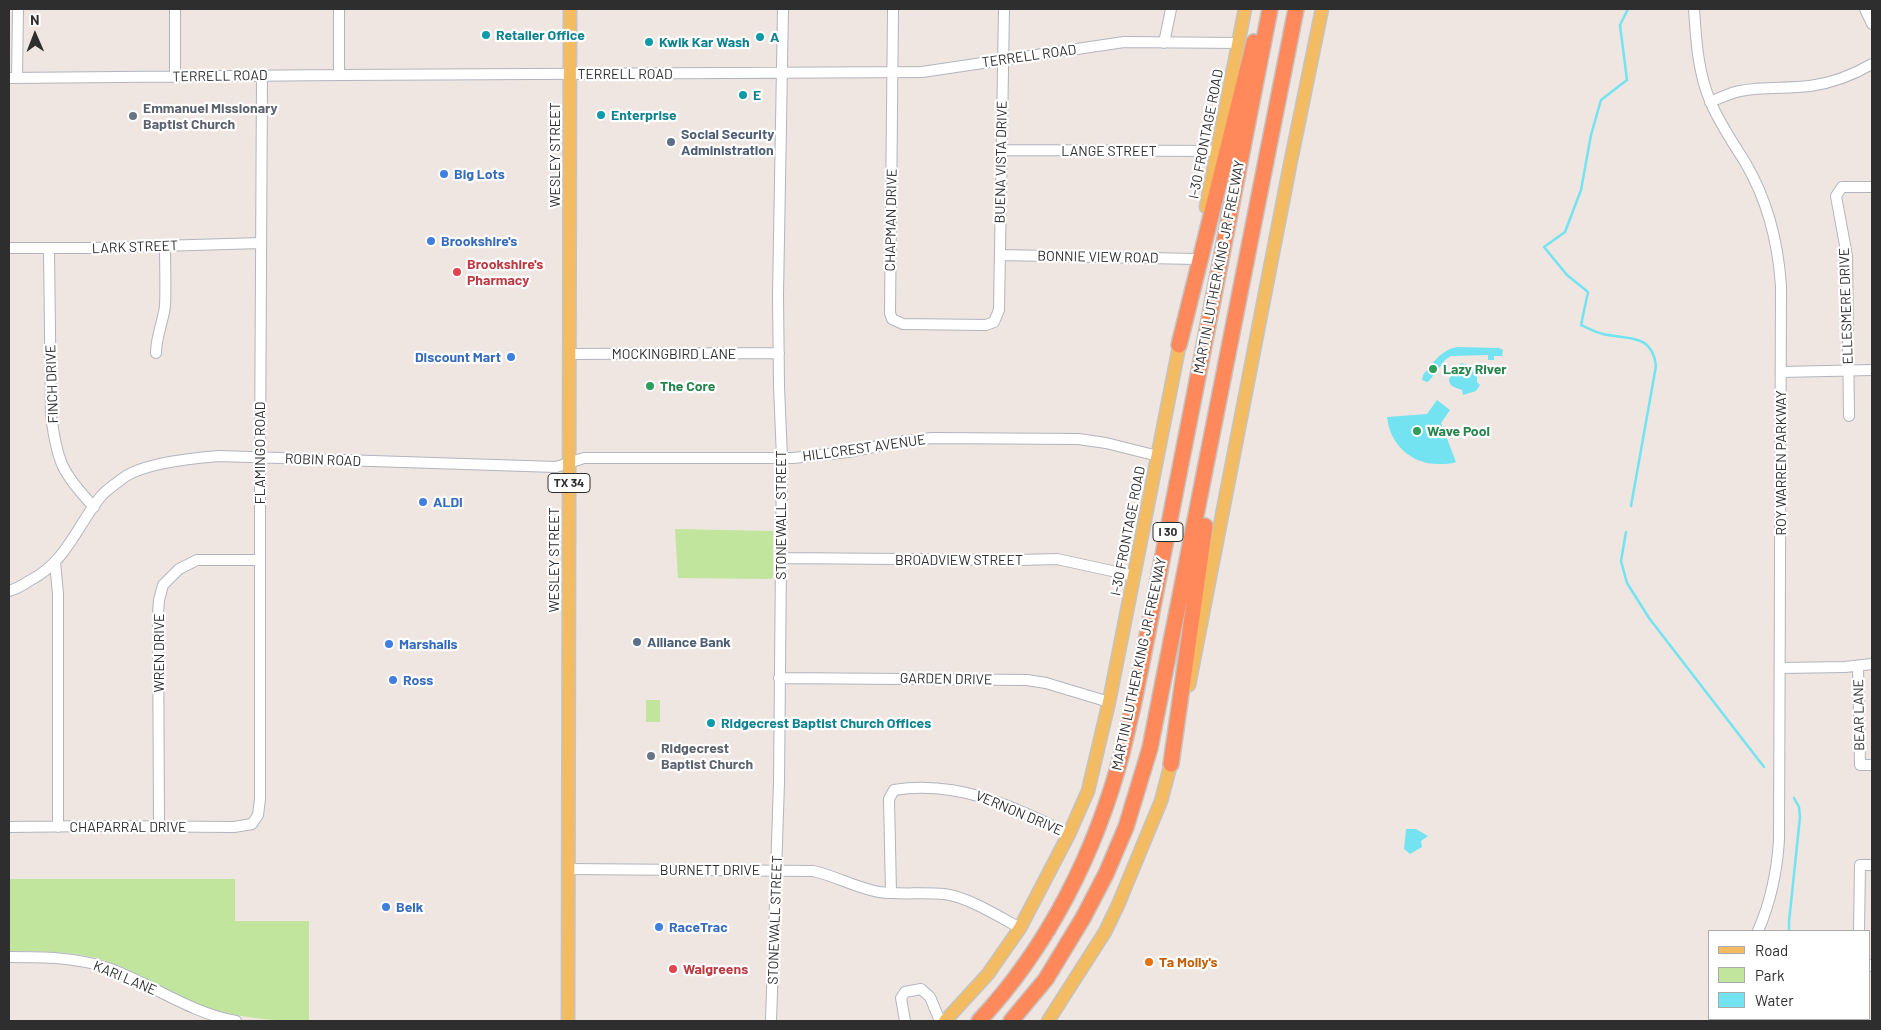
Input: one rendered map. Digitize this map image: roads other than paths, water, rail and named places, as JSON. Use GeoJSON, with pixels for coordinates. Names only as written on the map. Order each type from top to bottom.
{"type":"FeatureCollection","features":[{"type":"Feature","properties":{"kind":"highway"},"geometry":{"type":"LineString","coordinates":[[1179,345],[1240,94],[1263,9]]}},
{"type":"Feature","properties":{"kind":"highway","name":"MARTIN LUTHER KING JR FREEWAY"},"geometry":{"type":"LineString","coordinates":[[979,1021],[1017,975],[1071,890],[1102,818],[1122,753],[1143,657],[1270,9]]}},
{"type":"Feature","properties":{"kind":"highway","name":"MARTIN LUTHER KING JR FREEWAY"},"geometry":{"type":"LineString","coordinates":[[1011,1021],[1046,979],[1083,918],[1106,874],[1132,809],[1150,748],[1297,9]]}},
{"type":"Feature","properties":{"kind":"highway"},"geometry":{"type":"LineString","coordinates":[[1171,764],[1224,380]]}},
{"type":"Feature","properties":{"kind":"main road","name":"WESLEY STREET"},"geometry":{"type":"LineString","coordinates":[[568,1021],[570,9]]}},
{"type":"Feature","properties":{"kind":"main road","name":"I-30 FRONTAGE ROAD"},"geometry":{"type":"LineString","coordinates":[[946,1021],[988,974],[1020,928],[1069,834],[1088,791],[1109,702],[1135,576],[1245,9]]}},
{"type":"Feature","properties":{"kind":"main road"},"geometry":{"type":"LineString","coordinates":[[1048,1021],[1105,932],[1161,801],[1171,764],[1209,588],[1219,527],[1322,9]]}},
{"type":"Feature","properties":{"kind":"street"},"geometry":{"type":"LineString","coordinates":[[13,78],[18,9]]}},
{"type":"Feature","properties":{"kind":"street"},"geometry":{"type":"LineString","coordinates":[[174,9],[175,76]]}},
{"type":"Feature","properties":{"kind":"street"},"geometry":{"type":"LineString","coordinates":[[339,9],[339,74]]}},
{"type":"Feature","properties":{"kind":"street","name":"STONEWALL STREET"},"geometry":{"type":"LineString","coordinates":[[771,1021],[780,678],[782,458],[778,353],[778,248],[783,9]]}},
{"type":"Feature","properties":{"kind":"street","name":"CHAPMAN DRIVE"},"geometry":{"type":"LineString","coordinates":[[893,9],[890,305],[892,319],[903,324],[912,325],[986,325],[994,322],[998,315]]}},
{"type":"Feature","properties":{"kind":"street","name":"BUENA VISTA DRIVE"},"geometry":{"type":"LineString","coordinates":[[998,315],[1004,9]]}},
{"type":"Feature","properties":{"kind":"street"},"geometry":{"type":"LineString","coordinates":[[1164,43],[1171,9]]}},
{"type":"Feature","properties":{"kind":"street","name":"ROY WARREN PARKWAY"},"geometry":{"type":"LineString","coordinates":[[1694,9],[1697,50],[1710,102],[1745,163],[1770,215],[1780,262],[1780,810],[1778,862],[1769,905],[1758,930]]}},
{"type":"Feature","properties":{"kind":"street"},"geometry":{"type":"LineString","coordinates":[[1865,9],[1872,24]]}},
{"type":"Feature","properties":{"kind":"street","name":"TERRELL ROAD"},"geometry":{"type":"LineString","coordinates":[[13,78],[339,74],[922,72],[1124,42],[1239,43]]}},
{"type":"Feature","properties":{"kind":"street"},"geometry":{"type":"LineString","coordinates":[[1710,102],[1739,91],[1758,88],[1809,86],[1835,81],[1872,64]]}},
{"type":"Feature","properties":{"kind":"street","name":"FLAMINGO ROAD"},"geometry":{"type":"LineString","coordinates":[[248,825],[252,824],[258,815],[260,799],[262,76]]}},
{"type":"Feature","properties":{"kind":"street","name":"LANGE STREET"},"geometry":{"type":"LineString","coordinates":[[1001,150],[1217,151]]}},
{"type":"Feature","properties":{"kind":"street","name":"ELLESMERE DRIVE"},"geometry":{"type":"LineString","coordinates":[[1849,416],[1847,256],[1836,196],[1842,187],[1872,187]]}},
{"type":"Feature","properties":{"kind":"street","name":"LARK STREET"},"geometry":{"type":"LineString","coordinates":[[9,248],[49,249],[261,243]]}},
{"type":"Feature","properties":{"kind":"street"},"geometry":{"type":"LineString","coordinates":[[156,353],[156,343],[165,305],[165,246]]}},
{"type":"Feature","properties":{"kind":"street","name":"FINCH DRIVE"},"geometry":{"type":"LineString","coordinates":[[49,249],[51,415],[54,438],[65,473],[94,507]]}},
{"type":"Feature","properties":{"kind":"street","name":"BONNIE VIEW ROAD"},"geometry":{"type":"LineString","coordinates":[[1000,256],[1196,260]]}},
{"type":"Feature","properties":{"kind":"street","name":"MOCKINGBIRD LANE"},"geometry":{"type":"LineString","coordinates":[[569,354],[778,353]]}},
{"type":"Feature","properties":{"kind":"street"},"geometry":{"type":"LineString","coordinates":[[1781,372],[1872,370]]}},
{"type":"Feature","properties":{"kind":"street","name":"HILLCREST AVENUE"},"geometry":{"type":"LineString","coordinates":[[569,463],[584,458],[806,457],[932,438],[1078,439],[1106,443],[1158,456]]}},
{"type":"Feature","properties":{"kind":"street","name":"ROBIN ROAD"},"geometry":{"type":"LineString","coordinates":[[9,590],[14,590],[41,575],[66,551],[103,494],[115,484],[128,475],[146,469],[194,458],[219,456],[556,467],[569,463]]}},
{"type":"Feature","properties":{"kind":"street","name":"BROADVIEW STREET"},"geometry":{"type":"LineString","coordinates":[[781,558],[1057,559],[1135,576]]}},
{"type":"Feature","properties":{"kind":"street","name":"WREN DRIVE"},"geometry":{"type":"LineString","coordinates":[[159,826],[158,614],[161,591],[165,582],[172,574],[197,560],[260,560]]}},
{"type":"Feature","properties":{"kind":"street"},"geometry":{"type":"LineString","coordinates":[[55,562],[58,594],[58,827]]}},
{"type":"Feature","properties":{"kind":"street"},"geometry":{"type":"LineString","coordinates":[[1780,668],[1872,664]]}},
{"type":"Feature","properties":{"kind":"street","name":"BEAR LANE"},"geometry":{"type":"LineString","coordinates":[[1858,666],[1860,765],[1872,765]]}},
{"type":"Feature","properties":{"kind":"street","name":"GARDEN DRIVE"},"geometry":{"type":"LineString","coordinates":[[780,678],[1027,680],[1046,682],[1109,702]]}},
{"type":"Feature","properties":{"kind":"street","name":"VERNON DRIVE"},"geometry":{"type":"LineString","coordinates":[[891,893],[889,799],[894,790],[912,788],[968,792],[999,803],[1069,834]]}},
{"type":"Feature","properties":{"kind":"street","name":"CHAPARRAL DRIVE"},"geometry":{"type":"LineString","coordinates":[[9,827],[234,827],[248,825]]}},
{"type":"Feature","properties":{"kind":"street"},"geometry":{"type":"LineString","coordinates":[[1859,930],[1860,865],[1872,865]]}},
{"type":"Feature","properties":{"kind":"street","name":"BURNETT DRIVE"},"geometry":{"type":"LineString","coordinates":[[568,869],[813,871],[876,891],[946,894],[990,912],[1020,928]]}},
{"type":"Feature","properties":{"kind":"street","name":"KARI LANE"},"geometry":{"type":"LineString","coordinates":[[9,957],[63,958],[93,964],[110,969],[201,1011],[236,1021]]}},
{"type":"Feature","properties":{"kind":"street"},"geometry":{"type":"LineString","coordinates":[[906,1021],[901,998],[905,992],[921,989],[930,997],[940,1021]]}},
{"type":"Feature","properties":{"kind":"water","name":"Lazy River"},"geometry":{"type":"Polygon","coordinates":[[[1457,347],[1499,348],[1503,350],[1502,356],[1494,356],[1494,360],[1488,360],[1488,355],[1451,356],[1445,360],[1429,381],[1422,380],[1423,375],[1437,358],[1446,351],[1457,347]]]}},
{"type":"Feature","properties":{"kind":"water"},"geometry":{"type":"Polygon","coordinates":[[[1461,363],[1472,366],[1477,372],[1477,382],[1480,385],[1476,391],[1463,395],[1462,390],[1451,385],[1449,382],[1449,379],[1461,363]]]}},
{"type":"Feature","properties":{"kind":"water","name":"Wave Pool"},"geometry":{"type":"Polygon","coordinates":[[[1437,400],[1450,410],[1441,423],[1456,462],[1430,463],[1412,457],[1398,444],[1389,427],[1387,417],[1427,414],[1437,400]]]}},
{"type":"Feature","properties":{"kind":"water"},"geometry":{"type":"Polygon","coordinates":[[[1406,829],[1416,829],[1428,836],[1421,841],[1422,847],[1410,854],[1404,849],[1406,829]]]}},
{"type":"Feature","properties":{"kind":"waterway"},"geometry":{"type":"LineString","coordinates":[[1628,9],[1620,25],[1627,80],[1601,100],[1591,135],[1581,190],[1565,232],[1544,247],[1567,275],[1588,292],[1581,325],[1603,334],[1638,340],[1650,348],[1654,355],[1656,366],[1631,506]]}},
{"type":"Feature","properties":{"kind":"waterway"},"geometry":{"type":"LineString","coordinates":[[1626,532],[1621,561],[1627,583],[1649,618],[1764,767]]}},
{"type":"Feature","properties":{"kind":"waterway"},"geometry":{"type":"LineString","coordinates":[[1789,930],[1800,817],[1799,807],[1794,798]]}},
{"type":"Feature","properties":{"kind":"place","name":"Retailer Office"},"geometry":{"type":"Point","coordinates":[486,35]}},
{"type":"Feature","properties":{"kind":"place","name":"A"},"geometry":{"type":"Point","coordinates":[760,37]}},
{"type":"Feature","properties":{"kind":"place","name":"Kwik Kar Wash"},"geometry":{"type":"Point","coordinates":[649,42]}},
{"type":"Feature","properties":{"kind":"place","name":"E"},"geometry":{"type":"Point","coordinates":[743,95]}},
{"type":"Feature","properties":{"kind":"place","name":"Enterprise"},"geometry":{"type":"Point","coordinates":[601,115]}},
{"type":"Feature","properties":{"kind":"place","name":"Emmanuel Missionary Baptist Church"},"geometry":{"type":"Point","coordinates":[133,116]}},
{"type":"Feature","properties":{"kind":"place","name":"Social Security Administration"},"geometry":{"type":"Point","coordinates":[671,142]}},
{"type":"Feature","properties":{"kind":"place","name":"Big Lots"},"geometry":{"type":"Point","coordinates":[444,174]}},
{"type":"Feature","properties":{"kind":"place","name":"Brookshire's"},"geometry":{"type":"Point","coordinates":[431,241]}},
{"type":"Feature","properties":{"kind":"place","name":"Brookshire's Pharmacy"},"geometry":{"type":"Point","coordinates":[457,272]}},
{"type":"Feature","properties":{"kind":"place","name":"Discount Mart"},"geometry":{"type":"Point","coordinates":[511,357]}},
{"type":"Feature","properties":{"kind":"place","name":"Lazy River"},"geometry":{"type":"Point","coordinates":[1433,369]}},
{"type":"Feature","properties":{"kind":"place","name":"The Core"},"geometry":{"type":"Point","coordinates":[650,386]}},
{"type":"Feature","properties":{"kind":"place","name":"Wave Pool"},"geometry":{"type":"Point","coordinates":[1417,431]}},
{"type":"Feature","properties":{"kind":"place","name":"ALDI"},"geometry":{"type":"Point","coordinates":[423,502]}},
{"type":"Feature","properties":{"kind":"place","name":"Alliance Bank"},"geometry":{"type":"Point","coordinates":[637,642]}},
{"type":"Feature","properties":{"kind":"place","name":"Marshalls"},"geometry":{"type":"Point","coordinates":[389,644]}},
{"type":"Feature","properties":{"kind":"place","name":"Ross"},"geometry":{"type":"Point","coordinates":[393,680]}},
{"type":"Feature","properties":{"kind":"place","name":"Ridgecrest Baptist Church Offices"},"geometry":{"type":"Point","coordinates":[711,723]}},
{"type":"Feature","properties":{"kind":"place","name":"Ridgecrest Baptist Church"},"geometry":{"type":"Point","coordinates":[651,756]}},
{"type":"Feature","properties":{"kind":"place","name":"Belk"},"geometry":{"type":"Point","coordinates":[386,907]}},
{"type":"Feature","properties":{"kind":"place","name":"RaceTrac"},"geometry":{"type":"Point","coordinates":[659,927]}},
{"type":"Feature","properties":{"kind":"place","name":"Ta Molly's"},"geometry":{"type":"Point","coordinates":[1149,962]}},
{"type":"Feature","properties":{"kind":"place","name":"Walgreens"},"geometry":{"type":"Point","coordinates":[673,969]}}]}
